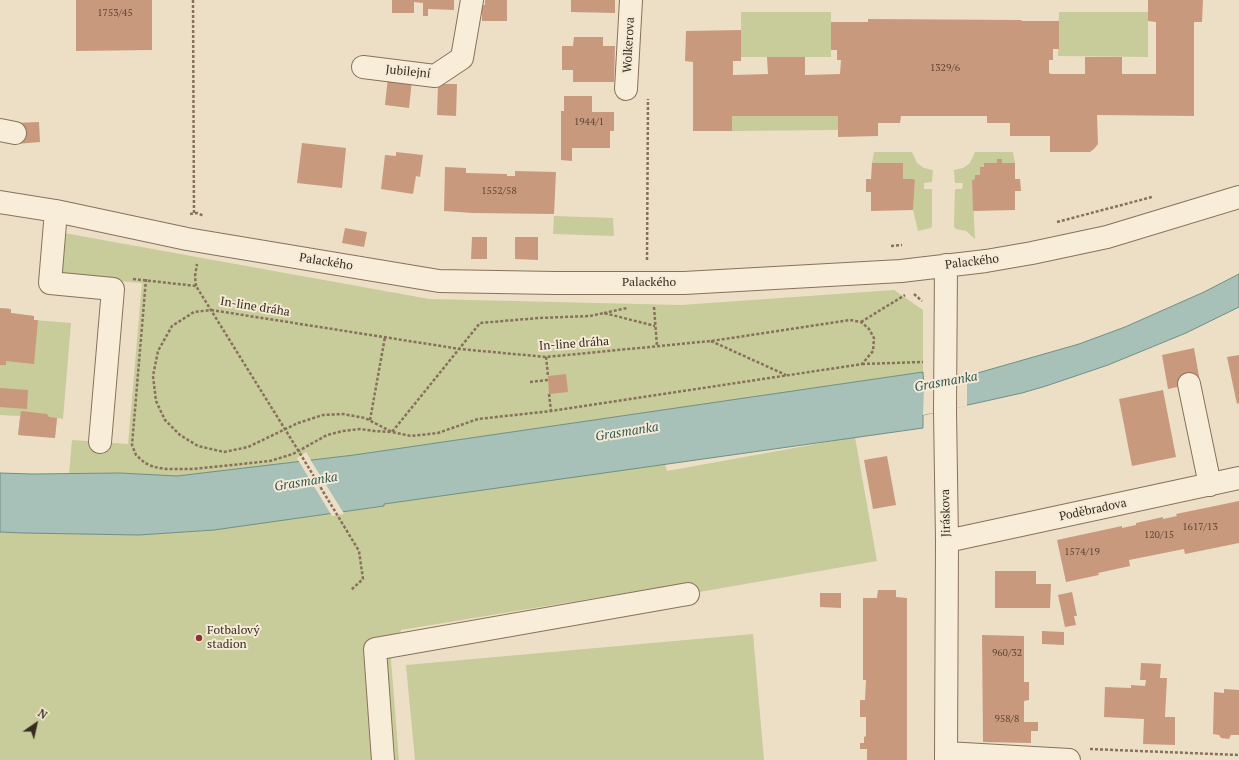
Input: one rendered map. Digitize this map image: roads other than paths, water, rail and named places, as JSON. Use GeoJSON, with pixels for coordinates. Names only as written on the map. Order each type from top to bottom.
{"type":"FeatureCollection","features":[{"type":"Feature","properties":{"kind":"street","name":"Jubilejní"},"geometry":{"type":"LineString","coordinates":[[363,67],[435,76],[462,58],[472,0]]}},
{"type":"Feature","properties":{"kind":"street","name":"Wolkerova"},"geometry":{"type":"LineString","coordinates":[[626,89],[631,0]]}},
{"type":"Feature","properties":{"kind":"street","name":"Palackého"},"geometry":{"type":"LineString","coordinates":[[0,202],[56,211],[188,239],[439,281],[684,283],[901,271],[986,261],[1106,237],[1239,197]]}},
{"type":"Feature","properties":{"kind":"street"},"geometry":{"type":"LineString","coordinates":[[56,211],[50,283],[113,289],[100,442]]}},
{"type":"Feature","properties":{"kind":"street","name":"Jiráskova"},"geometry":{"type":"LineString","coordinates":[[946,265],[946,757]]}},
{"type":"Feature","properties":{"kind":"street"},"geometry":{"type":"LineString","coordinates":[[1189,384],[1210,484]]}},
{"type":"Feature","properties":{"kind":"street","name":"Poděbradova"},"geometry":{"type":"LineString","coordinates":[[947,541],[1239,478]]}},
{"type":"Feature","properties":{"kind":"street"},"geometry":{"type":"LineString","coordinates":[[383,760],[375,649],[688,594]]}},
{"type":"Feature","properties":{"kind":"street"},"geometry":{"type":"LineString","coordinates":[[946,757],[1077,755]]}},
{"type":"Feature","properties":{"kind":"water","name":"Grasmanka"},"geometry":{"type":"Polygon","coordinates":[[[1239,274],[1239,307],[1186,333],[1108,365],[1046,386],[1022,393],[923,415],[923,428],[384,504],[384,506],[214,530],[139,535],[0,532],[0,473],[120,473],[177,476],[354,455],[923,372],[924,386],[967,376],[1079,344],[1125,327],[1204,292],[1239,274]]]}},
{"type":"Feature","properties":{"kind":"place","name":"Fotbalový stadion"},"geometry":{"type":"Point","coordinates":[199,638]}}]}
